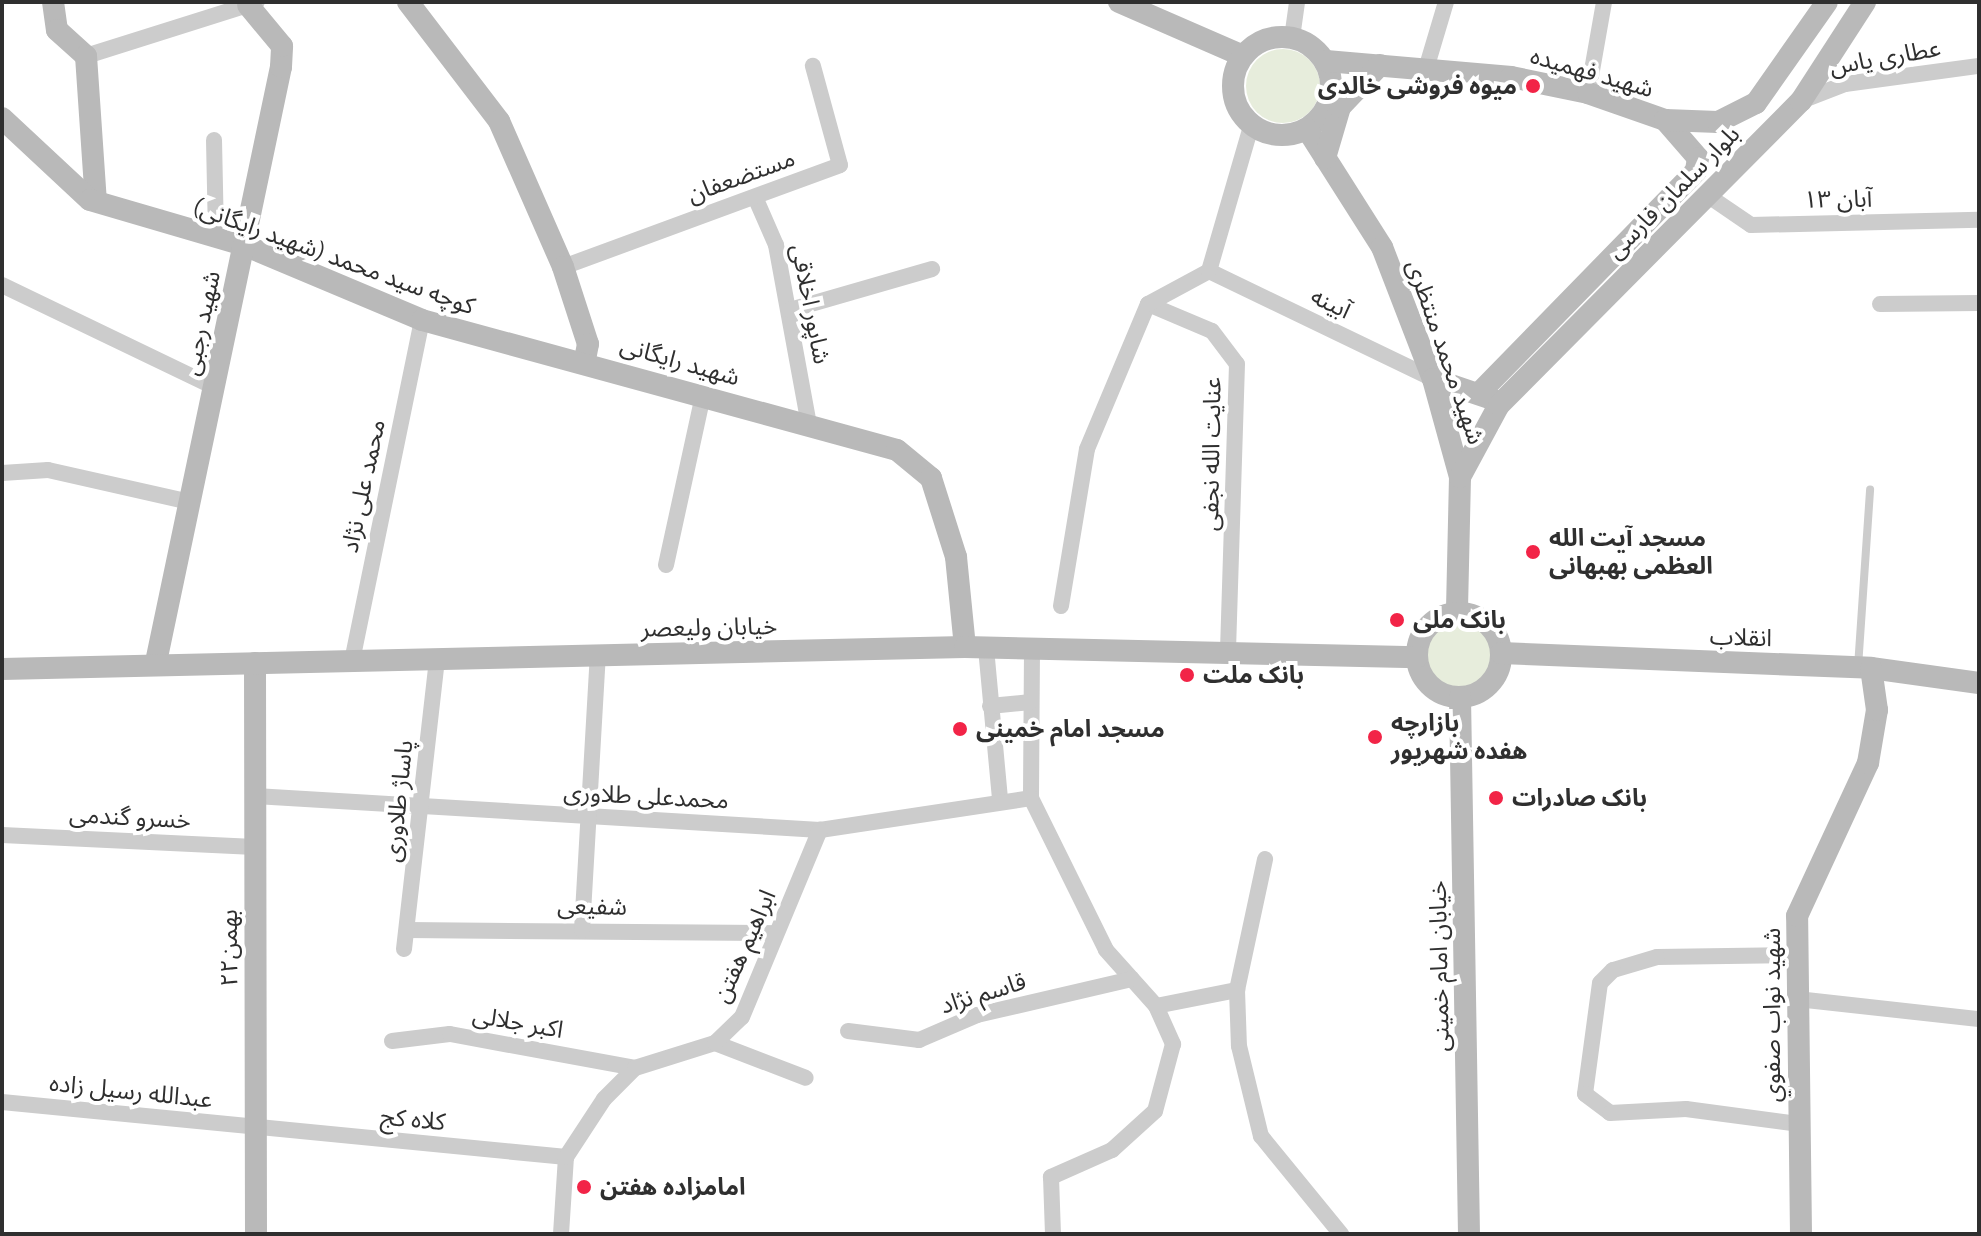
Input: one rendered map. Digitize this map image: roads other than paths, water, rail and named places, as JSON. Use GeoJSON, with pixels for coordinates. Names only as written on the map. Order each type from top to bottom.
{"type":"FeatureCollection","features":[{"type":"Feature","properties":{"kind":"main road"},"geometry":{"type":"LineString","coordinates":[[53,2],[57,30],[86,56],[96,201]]}},
{"type":"Feature","properties":{"kind":"main road","name":"شهید رایگانی"},"geometry":{"type":"LineString","coordinates":[[408,2],[499,121],[563,267],[588,344],[585,360],[897,450],[931,478],[956,557],[976,647]]}},
{"type":"Feature","properties":{"kind":"main road"},"geometry":{"type":"LineString","coordinates":[[1119,2],[1152,9],[1243,56]]}},
{"type":"Feature","properties":{"kind":"main road","name":"بلوار سلمان فارسی"},"geometry":{"type":"LineString","coordinates":[[1490,398],[1707,195],[1801,101],[1865,2]]}},
{"type":"Feature","properties":{"kind":"main road","name":"بلوار سلمان فارسی"},"geometry":{"type":"LineString","coordinates":[[1665,120],[1718,122],[1756,103],[1825,3]]}},
{"type":"Feature","properties":{"kind":"main road","name":"شهید رجبی"},"geometry":{"type":"LineString","coordinates":[[156,662],[244,245],[282,46],[254,4]]}},
{"type":"Feature","properties":{"kind":"main road"},"geometry":{"type":"LineString","coordinates":[[1292,38],[1257,43],[1243,56],[1233,93],[1251,126],[1288,136],[1307,129],[1330,99],[1326,61]]}},
{"type":"Feature","properties":{"kind":"main road","name":"شهید فهمیده"},"geometry":{"type":"LineString","coordinates":[[1292,38],[1326,61],[1426,69],[1588,93],[1665,120],[1690,144],[1696,171],[1490,398]]}},
{"type":"Feature","properties":{"kind":"main road"},"geometry":{"type":"LineString","coordinates":[[1325,158],[1340,107],[1380,65]]}},
{"type":"Feature","properties":{"kind":"main road","name":"کوچه سید محمد (شهید رایگانی)"},"geometry":{"type":"LineString","coordinates":[[2,118],[96,201],[244,245],[422,320],[585,360]]}},
{"type":"Feature","properties":{"kind":"main road","name":"شهید محمد منتظری"},"geometry":{"type":"LineString","coordinates":[[1307,129],[1382,247],[1433,379],[1460,477],[1457,614]]}},
{"type":"Feature","properties":{"kind":"main road"},"geometry":{"type":"LineString","coordinates":[[1433,379],[1490,398],[1460,477]]}},
{"type":"Feature","properties":{"kind":"main road"},"geometry":{"type":"LineString","coordinates":[[1457,614],[1487,624],[1501,653],[1490,684],[1460,697],[1430,686],[1417,657],[1428,627],[1457,614]]}},
{"type":"Feature","properties":{"kind":"main road","name":"خیابان ولیعصر"},"geometry":{"type":"LineString","coordinates":[[2,669],[156,662],[255,663],[976,647],[1417,657]]}},
{"type":"Feature","properties":{"kind":"main road","name":"انقلاب"},"geometry":{"type":"LineString","coordinates":[[1501,653],[1864,668],[1979,683]]}},
{"type":"Feature","properties":{"kind":"main road","name":"۲۲بهمن"},"geometry":{"type":"LineString","coordinates":[[255,663],[256,1234]]}},
{"type":"Feature","properties":{"kind":"main road","name":"شهید نواب صفوي"},"geometry":{"type":"LineString","coordinates":[[1801,1234],[1797,916],[1868,763],[1877,710],[1864,668]]}},
{"type":"Feature","properties":{"kind":"main road","name":"خیابان امام خمینی"},"geometry":{"type":"LineString","coordinates":[[1460,697],[1469,1234]]}},
{"type":"Feature","properties":{"kind":"street"},"geometry":{"type":"LineString","coordinates":[[1292,38],[1297,2]]}},
{"type":"Feature","properties":{"kind":"street"},"geometry":{"type":"LineString","coordinates":[[1426,69],[1446,2]]}},
{"type":"Feature","properties":{"kind":"street"},"geometry":{"type":"LineString","coordinates":[[1588,93],[1604,2]]}},
{"type":"Feature","properties":{"kind":"street"},"geometry":{"type":"LineString","coordinates":[[86,56],[254,4]]}},
{"type":"Feature","properties":{"kind":"street","name":"مستضعفان"},"geometry":{"type":"LineString","coordinates":[[563,267],[840,165],[813,66]]}},
{"type":"Feature","properties":{"kind":"street","name":"عطاری یاس"},"geometry":{"type":"LineString","coordinates":[[1801,101],[1845,84],[1979,66]]}},
{"type":"Feature","properties":{"kind":"street"},"geometry":{"type":"LineString","coordinates":[[1061,606],[1087,449],[1148,304],[1209,271],[1251,126]]}},
{"type":"Feature","properties":{"kind":"street"},"geometry":{"type":"LineString","coordinates":[[214,140],[216,237]]}},
{"type":"Feature","properties":{"kind":"street","name":"۱۳ آبان"},"geometry":{"type":"LineString","coordinates":[[1707,195],[1751,225],[1979,220]]}},
{"type":"Feature","properties":{"kind":"street","name":"شاپور اخلاقی"},"geometry":{"type":"LineString","coordinates":[[755,197],[776,245],[809,424]]}},
{"type":"Feature","properties":{"kind":"street"},"geometry":{"type":"LineString","coordinates":[[790,310],[932,269]]}},
{"type":"Feature","properties":{"kind":"street","name":"آبینه"},"geometry":{"type":"LineString","coordinates":[[1209,271],[1433,379]]}},
{"type":"Feature","properties":{"kind":"street"},"geometry":{"type":"LineString","coordinates":[[2,285],[214,387]]}},
{"type":"Feature","properties":{"kind":"street"},"geometry":{"type":"LineString","coordinates":[[1880,304],[1979,303]]}},
{"type":"Feature","properties":{"kind":"street","name":"عنایت الله نجفی"},"geometry":{"type":"LineString","coordinates":[[1148,304],[1212,331],[1237,364],[1228,655]]}},
{"type":"Feature","properties":{"kind":"street","name":"محمد علی نژاد"},"geometry":{"type":"LineString","coordinates":[[352,661],[422,320]]}},
{"type":"Feature","properties":{"kind":"street"},"geometry":{"type":"LineString","coordinates":[[666,565],[703,395]]}},
{"type":"Feature","properties":{"kind":"street"},"geometry":{"type":"LineString","coordinates":[[2,473],[48,470],[190,502]]}},
{"type":"Feature","properties":{"kind":"street"},"geometry":{"type":"LineString","coordinates":[[976,647],[990,706],[1000,799]]}},
{"type":"Feature","properties":{"kind":"street"},"geometry":{"type":"LineString","coordinates":[[1032,650],[1031,798],[1106,950],[1156,1006],[1173,1044],[1155,1111],[1112,1150],[1051,1177],[1053,1234]]}},
{"type":"Feature","properties":{"kind":"street"},"geometry":{"type":"LineString","coordinates":[[582,930],[584,816],[598,655]]}},
{"type":"Feature","properties":{"kind":"street","name":"پاساژ طلاوری"},"geometry":{"type":"LineString","coordinates":[[404,949],[437,659]]}},
{"type":"Feature","properties":{"kind":"street"},"geometry":{"type":"LineString","coordinates":[[990,706],[1031,702]]}},
{"type":"Feature","properties":{"kind":"street","name":"محمدعلی طلاوری"},"geometry":{"type":"LineString","coordinates":[[255,796],[820,830],[1000,799],[1031,798]]}},
{"type":"Feature","properties":{"kind":"street","name":"ابراهیم هفتن"},"geometry":{"type":"LineString","coordinates":[[561,1234],[566,1157],[604,1099],[635,1068],[715,1043],[742,1017],[820,830]]}},
{"type":"Feature","properties":{"kind":"street","name":"خسرو گندمی"},"geometry":{"type":"LineString","coordinates":[[2,835],[255,847]]}},
{"type":"Feature","properties":{"kind":"street"},"geometry":{"type":"LineString","coordinates":[[1265,859],[1237,990],[1239,1046],[1261,1136],[1341,1234]]}},
{"type":"Feature","properties":{"kind":"street","name":"شفیعی"},"geometry":{"type":"LineString","coordinates":[[407,930],[776,933]]}},
{"type":"Feature","properties":{"kind":"street"},"geometry":{"type":"LineString","coordinates":[[1797,955],[1657,957],[1613,970],[1600,983],[1585,1094],[1610,1113],[1686,1109],[1798,1124]]}},
{"type":"Feature","properties":{"kind":"street","name":"قاسم نژاد"},"geometry":{"type":"LineString","coordinates":[[848,1031],[919,1040],[977,1015],[1132,979]]}},
{"type":"Feature","properties":{"kind":"street"},"geometry":{"type":"LineString","coordinates":[[1156,1006],[1237,990]]}},
{"type":"Feature","properties":{"kind":"street"},"geometry":{"type":"LineString","coordinates":[[1797,999],[1979,1019]]}},
{"type":"Feature","properties":{"kind":"street","name":"اکبر جلالی"},"geometry":{"type":"LineString","coordinates":[[392,1041],[450,1034],[635,1068]]}},
{"type":"Feature","properties":{"kind":"street"},"geometry":{"type":"LineString","coordinates":[[715,1043],[806,1078]]}},
{"type":"Feature","properties":{"kind":"street","name":"عبدالله رسیل زاده"},"geometry":{"type":"LineString","coordinates":[[2,1102],[255,1129]]}},
{"type":"Feature","properties":{"kind":"street","name":"کلاه کج"},"geometry":{"type":"LineString","coordinates":[[255,1129],[566,1157]]}},
{"type":"Feature","properties":{"kind":"lane"},"geometry":{"type":"LineString","coordinates":[[1864,668],[1870,489]]}},
{"type":"Feature","properties":{"kind":"place","name":"میوه فروشی خالدی"},"geometry":{"type":"Point","coordinates":[1533,86]}},
{"type":"Feature","properties":{"kind":"place","name":"مسجد آیت الله العظمی بهبهانی"},"geometry":{"type":"Point","coordinates":[1533,552]}},
{"type":"Feature","properties":{"kind":"place","name":"بانک ملی"},"geometry":{"type":"Point","coordinates":[1397,620]}},
{"type":"Feature","properties":{"kind":"place","name":"بانک ملت"},"geometry":{"type":"Point","coordinates":[1187,675]}},
{"type":"Feature","properties":{"kind":"place","name":"مسجد امام خمینی"},"geometry":{"type":"Point","coordinates":[960,729]}},
{"type":"Feature","properties":{"kind":"place","name":"بازارچه هفده شهریور"},"geometry":{"type":"Point","coordinates":[1375,737]}},
{"type":"Feature","properties":{"kind":"place","name":"بانک صادرات"},"geometry":{"type":"Point","coordinates":[1496,798]}},
{"type":"Feature","properties":{"kind":"place","name":"امامزاده هفتن"},"geometry":{"type":"Point","coordinates":[584,1187]}}]}
